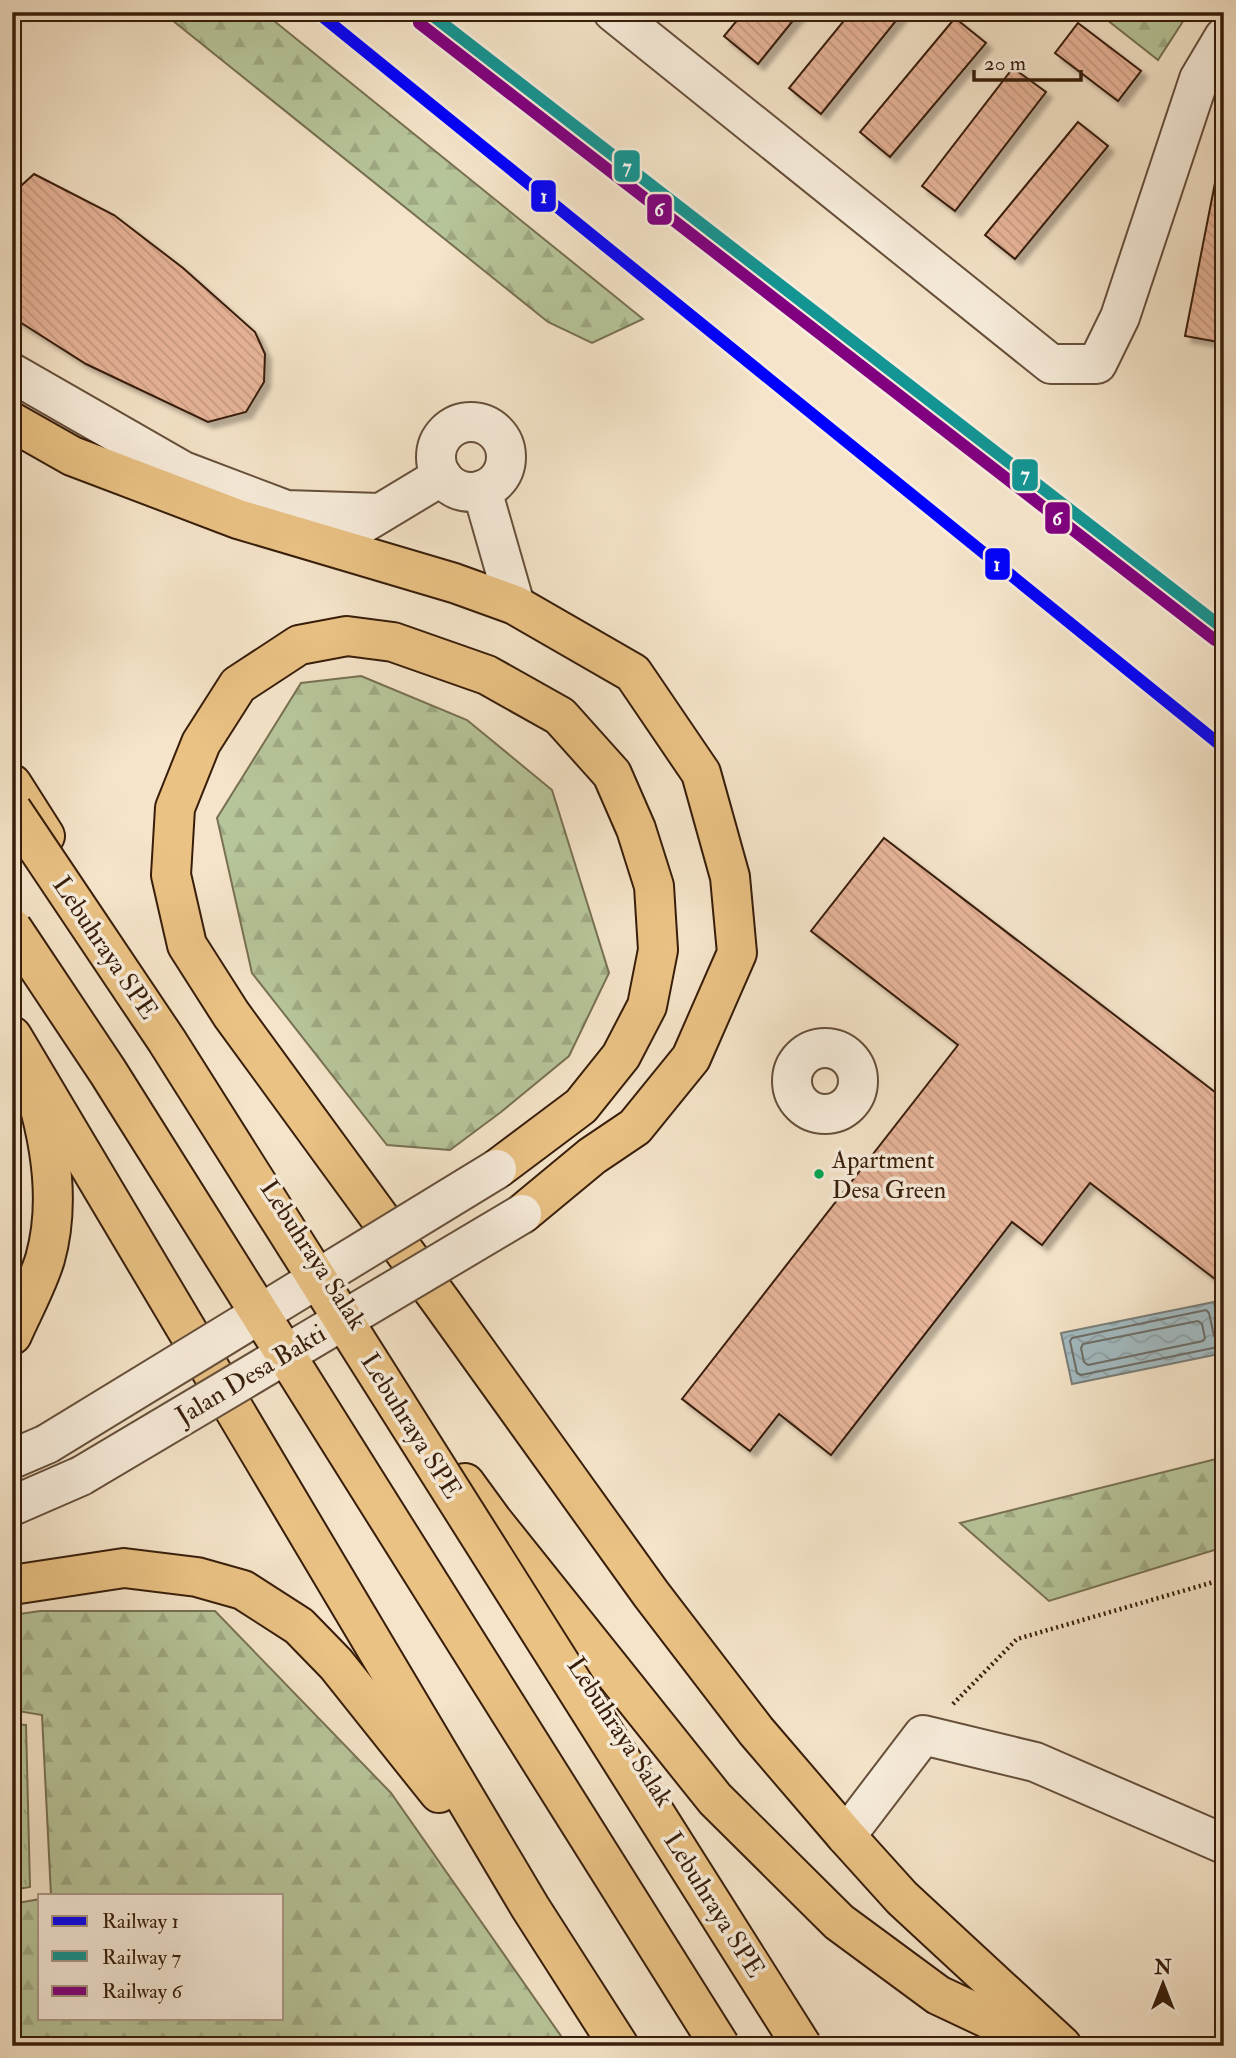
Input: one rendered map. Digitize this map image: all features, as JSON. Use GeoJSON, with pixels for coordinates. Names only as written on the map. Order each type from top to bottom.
{"type":"FeatureCollection","features":[{"type":"Feature","properties":{"kind":"highway"},"geometry":{"type":"LineString","coordinates":[[12,422],[72,456],[238,519],[454,583],[515,605],[633,673],[701,774],[730,877],[737,953],[691,1058],[635,1127],[592,1156],[522,1214]]}},
{"type":"Feature","properties":{"kind":"highway"},"geometry":{"type":"LineString","coordinates":[[497,1169],[581,1106],[621,1056],[647,1006],[658,950],[654,886],[636,829],[612,774],[560,716],[487,675],[393,642],[346,636],[299,645],[238,685],[201,743],[175,807],[171,875],[187,945],[231,1014],[651,1594],[756,1731],[902,1898],[1062,2046]]}},
{"type":"Feature","properties":{"kind":"highway","name":"Lebuhraya Salak"},"geometry":{"type":"LineString","coordinates":[[12,784],[398,1390],[786,1990],[812,2046]]}},
{"type":"Feature","properties":{"kind":"highway","name":"Lebuhraya SPE"},"geometry":{"type":"LineString","coordinates":[[12,810],[167,1041],[802,2046]]}},
{"type":"Feature","properties":{"kind":"highway"},"geometry":{"type":"LineString","coordinates":[[12,928],[115,1084],[720,2046]]}},
{"type":"Feature","properties":{"kind":"highway"},"geometry":{"type":"LineString","coordinates":[[12,1335],[44,1260],[54,1211],[50,1159],[40,1107],[20,1048]]}},
{"type":"Feature","properties":{"kind":"highway"},"geometry":{"type":"LineString","coordinates":[[20,1048],[530,1907],[619,2046]]}},
{"type":"Feature","properties":{"kind":"highway"},"geometry":{"type":"LineString","coordinates":[[398,1390],[492,1520],[715,1799],[839,1923],[938,1995],[1046,2046]]}},
{"type":"Feature","properties":{"kind":"highway"},"geometry":{"type":"LineString","coordinates":[[12,1585],[124,1569],[197,1577],[243,1590],[299,1626],[336,1664],[530,1907]]}},
{"type":"Feature","properties":{"kind":"street"},"geometry":{"type":"LineString","coordinates":[[613,12],[1051,364],[1097,364],[1120,317],[1211,80],[1224,37]]}},
{"type":"Feature","properties":{"kind":"street"},"geometry":{"type":"LineString","coordinates":[[12,373],[183,471],[209,481],[286,510],[380,513]]}},
{"type":"Feature","properties":{"kind":"street"},"geometry":{"type":"LineString","coordinates":[[477,422],[488,426],[503,442],[506,465],[493,485],[482,490],[459,490],[442,476],[436,454],[445,433],[454,426],[477,422]]}},
{"type":"Feature","properties":{"kind":"street"},"geometry":{"type":"LineString","coordinates":[[328,546],[442,476]]}},
{"type":"Feature","properties":{"kind":"street"},"geometry":{"type":"LineString","coordinates":[[482,490],[515,605]]}},
{"type":"Feature","properties":{"kind":"street","name":"Jalan Desa Bakti"},"geometry":{"type":"LineString","coordinates":[[12,1459],[47,1444],[497,1169]]}},
{"type":"Feature","properties":{"kind":"street","name":"Jalan Desa Bakti"},"geometry":{"type":"LineString","coordinates":[[12,1506],[81,1476],[522,1214]]}},
{"type":"Feature","properties":{"kind":"street"},"geometry":{"type":"LineString","coordinates":[[846,1836],[923,1735],[1035,1762],[1224,1844]]}},
{"type":"Feature","properties":{"kind":"path"},"geometry":{"type":"LineString","coordinates":[[923,1735],[1017,1639],[1224,1579]]}},
{"type":"Feature","properties":{"kind":"green space"},"geometry":{"type":"Polygon","coordinates":[[[162,12],[263,12],[643,319],[592,343],[548,322],[162,12]]]}},
{"type":"Feature","properties":{"kind":"green space"},"geometry":{"type":"Polygon","coordinates":[[[1097,12],[1189,12],[1158,60],[1097,12]]]}},
{"type":"Feature","properties":{"kind":"green space"},"geometry":{"type":"Polygon","coordinates":[[[361,676],[467,720],[552,790],[609,973],[569,1056],[450,1150],[387,1145],[252,973],[217,818],[301,683],[361,676]]]}},
{"type":"Feature","properties":{"kind":"green space"},"geometry":{"type":"Polygon","coordinates":[[[12,1122],[21,1137],[18,1253],[12,1265],[12,1122]]]}},
{"type":"Feature","properties":{"kind":"green space"},"geometry":{"type":"Polygon","coordinates":[[[1224,1457],[1224,1547],[1049,1601],[960,1523],[1224,1457]]]}},
{"type":"Feature","properties":{"kind":"green space"},"geometry":{"type":"Polygon","coordinates":[[[40,1611],[215,1611],[391,1793],[568,2046],[12,2046],[12,1904],[38,1899],[38,2020],[284,2020],[284,1894],[51,1894],[42,1715],[12,1710],[12,1615],[40,1611]]]}},
{"type":"Feature","properties":{"kind":"green space"},"geometry":{"type":"Polygon","coordinates":[[[12,1724],[26,1725],[30,1887],[12,1890],[12,1724]]]}},
{"type":"Feature","properties":{"kind":"water"},"geometry":{"type":"Polygon","coordinates":[[[1214,1302],[1224,1353],[1072,1384],[1061,1333],[1214,1302]]]}},
{"type":"Feature","properties":{"kind":"building"},"geometry":{"type":"Polygon","coordinates":[[[744,12],[800,12],[758,64],[724,36],[744,12]]]}},
{"type":"Feature","properties":{"kind":"building"},"geometry":{"type":"Polygon","coordinates":[[[851,12],[903,12],[821,114],[789,88],[851,12]]]}},
{"type":"Feature","properties":{"kind":"building"},"geometry":{"type":"Polygon","coordinates":[[[955,18],[986,43],[890,157],[860,132],[955,18]]]}},
{"type":"Feature","properties":{"kind":"building"},"geometry":{"type":"Polygon","coordinates":[[[1078,23],[1141,71],[1118,101],[1055,53],[1078,23]]]}},
{"type":"Feature","properties":{"kind":"building"},"geometry":{"type":"Polygon","coordinates":[[[1013,68],[1046,92],[955,211],[922,186],[1013,68]]]}},
{"type":"Feature","properties":{"kind":"building"},"geometry":{"type":"Polygon","coordinates":[[[1078,122],[1108,146],[1015,259],[985,235],[1078,122]]]}},
{"type":"Feature","properties":{"kind":"building"},"geometry":{"type":"Polygon","coordinates":[[[1224,147],[1224,343],[1185,336],[1224,147]]]}},
{"type":"Feature","properties":{"kind":"building"},"geometry":{"type":"Polygon","coordinates":[[[34,174],[114,215],[183,268],[255,332],[265,354],[264,382],[246,412],[208,422],[86,364],[12,317],[12,194],[34,174]]]}},
{"type":"Feature","properties":{"kind":"building"},"geometry":{"type":"Polygon","coordinates":[[[884,838],[1224,1099],[1224,1286],[1090,1183],[1042,1245],[1012,1222],[831,1455],[779,1414],[750,1451],[682,1399],[958,1045],[811,931],[884,838]]]}},
{"type":"Feature","properties":{"kind":"rail line","name":"1"},"geometry":{"type":"LineString","coordinates":[[317,12],[1224,748]]}},
{"type":"Feature","properties":{"kind":"rail line","name":"7"},"geometry":{"type":"LineString","coordinates":[[428,12],[1224,629]]}},
{"type":"Feature","properties":{"kind":"rail line","name":"6"},"geometry":{"type":"LineString","coordinates":[[419,23],[1215,640]]}},
{"type":"Feature","properties":{"kind":"place","name":"Apartment Desa Green"},"geometry":{"type":"Point","coordinates":[819,1174]}}]}
